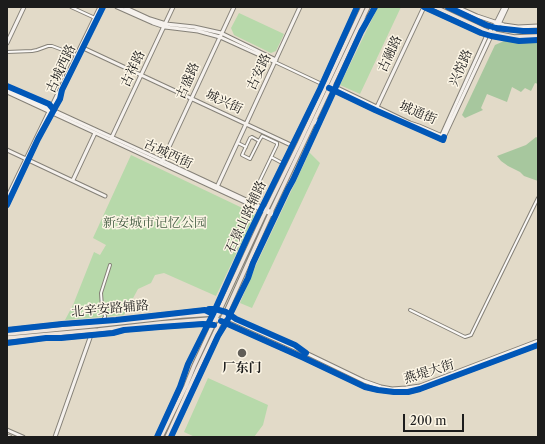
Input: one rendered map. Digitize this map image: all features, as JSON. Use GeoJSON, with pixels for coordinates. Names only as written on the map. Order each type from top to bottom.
{"type":"FeatureCollection","features":[{"type":"Feature","properties":{"kind":"main road"},"geometry":{"type":"LineString","coordinates":[[161,437],[213,325],[215,314],[240,266],[327,86],[363,7]]}},
{"type":"Feature","properties":{"kind":"main road"},"geometry":{"type":"LineString","coordinates":[[167,437],[313,124],[327,86],[359,28],[368,7]]}},
{"type":"Feature","properties":{"kind":"main road"},"geometry":{"type":"LineString","coordinates":[[435,7],[490,34],[514,37],[538,36]]}},
{"type":"Feature","properties":{"kind":"main road"},"geometry":{"type":"LineString","coordinates":[[448,7],[494,28],[523,31],[538,30]]}},
{"type":"Feature","properties":{"kind":"main road"},"geometry":{"type":"LineString","coordinates":[[313,124],[320,120]]}},
{"type":"Feature","properties":{"kind":"main road"},"geometry":{"type":"LineString","coordinates":[[8,331],[21,332],[32,329],[123,323],[215,314],[224,316]]}},
{"type":"Feature","properties":{"kind":"main road"},"geometry":{"type":"LineString","coordinates":[[7,338],[210,319],[221,321]]}},
{"type":"Feature","properties":{"kind":"street"},"geometry":{"type":"LineString","coordinates":[[7,44],[24,7]]}},
{"type":"Feature","properties":{"kind":"street"},"geometry":{"type":"LineString","coordinates":[[71,7],[95,18]]}},
{"type":"Feature","properties":{"kind":"street","name":"古城西路"},"geometry":{"type":"LineString","coordinates":[[51,111],[60,99],[62,90],[100,7]]}},
{"type":"Feature","properties":{"kind":"street","name":"古城西路"},"geometry":{"type":"LineString","coordinates":[[7,198],[51,111],[76,55],[82,47],[103,7]]}},
{"type":"Feature","properties":{"kind":"street"},"geometry":{"type":"LineString","coordinates":[[117,7],[153,23],[165,26],[194,27],[221,35],[327,86]]}},
{"type":"Feature","properties":{"kind":"street"},"geometry":{"type":"LineString","coordinates":[[124,7],[165,26]]}},
{"type":"Feature","properties":{"kind":"street","name":"古祥路"},"geometry":{"type":"LineString","coordinates":[[112,139],[173,7]]}},
{"type":"Feature","properties":{"kind":"street","name":"古盛路"},"geometry":{"type":"LineString","coordinates":[[162,162],[234,7]]}},
{"type":"Feature","properties":{"kind":"street","name":"古安路"},"geometry":{"type":"LineString","coordinates":[[217,188],[300,7]]}},
{"type":"Feature","properties":{"kind":"street","name":"石景山路辅路"},"geometry":{"type":"LineString","coordinates":[[157,437],[180,387],[188,364],[210,319],[215,314],[249,234],[293,146],[327,86],[357,7]]}},
{"type":"Feature","properties":{"kind":"street"},"geometry":{"type":"LineString","coordinates":[[424,7],[490,34],[519,41],[538,40]]}},
{"type":"Feature","properties":{"kind":"street","name":"古融路"},"geometry":{"type":"LineString","coordinates":[[376,109],[424,7]]}},
{"type":"Feature","properties":{"kind":"street"},"geometry":{"type":"LineString","coordinates":[[457,7],[498,24],[518,27],[538,26]]}},
{"type":"Feature","properties":{"kind":"street","name":"兴悦路"},"geometry":{"type":"LineString","coordinates":[[442,137],[490,34],[498,24],[505,7]]}},
{"type":"Feature","properties":{"kind":"street"},"geometry":{"type":"LineString","coordinates":[[359,28],[374,8]]}},
{"type":"Feature","properties":{"kind":"street","name":"石景山路辅路"},"geometry":{"type":"LineString","coordinates":[[171,437],[218,336],[226,324],[248,278],[275,215],[293,180],[361,32],[374,8]]}},
{"type":"Feature","properties":{"kind":"street"},"geometry":{"type":"LineString","coordinates":[[7,52],[32,51],[52,46],[76,55]]}},
{"type":"Feature","properties":{"kind":"street","name":"城兴街"},"geometry":{"type":"LineString","coordinates":[[82,47],[293,146]]}},
{"type":"Feature","properties":{"kind":"street","name":"城通街"},"geometry":{"type":"LineString","coordinates":[[327,86],[442,137]]}},
{"type":"Feature","properties":{"kind":"street","name":"古城西街"},"geometry":{"type":"LineString","coordinates":[[7,90],[112,139],[158,158],[162,162],[275,215]]}},
{"type":"Feature","properties":{"kind":"street","name":"古城西街"},"geometry":{"type":"LineString","coordinates":[[51,111],[95,133],[112,139]]}},
{"type":"Feature","properties":{"kind":"street"},"geometry":{"type":"LineString","coordinates":[[73,180],[95,133]]}},
{"type":"Feature","properties":{"kind":"street"},"geometry":{"type":"LineString","coordinates":[[252,197],[277,143],[262,136],[250,159],[242,155],[250,138],[252,137],[259,140]]}},
{"type":"Feature","properties":{"kind":"street"},"geometry":{"type":"LineString","coordinates":[[238,143],[246,147]]}},
{"type":"Feature","properties":{"kind":"street"},"geometry":{"type":"LineString","coordinates":[[271,157],[284,164],[299,144]]}},
{"type":"Feature","properties":{"kind":"street"},"geometry":{"type":"LineString","coordinates":[[7,150],[105,196]]}},
{"type":"Feature","properties":{"kind":"street","name":"古城西路"},"geometry":{"type":"LineString","coordinates":[[7,205],[27,159]]}},
{"type":"Feature","properties":{"kind":"street"},"geometry":{"type":"LineString","coordinates":[[410,310],[465,337],[471,335],[538,198]]}},
{"type":"Feature","properties":{"kind":"street"},"geometry":{"type":"LineString","coordinates":[[104,321],[105,316],[102,307],[101,293],[110,265]]}},
{"type":"Feature","properties":{"kind":"street"},"geometry":{"type":"LineString","coordinates":[[229,279],[240,266]]}},
{"type":"Feature","properties":{"kind":"street","name":"北辛安路辅路"},"geometry":{"type":"LineString","coordinates":[[8,331],[62,324],[116,320],[205,310],[215,314]]}},
{"type":"Feature","properties":{"kind":"street","name":"燕堤大街"},"geometry":{"type":"LineString","coordinates":[[224,316],[364,381],[392,389],[420,386],[538,341]]}},
{"type":"Feature","properties":{"kind":"street"},"geometry":{"type":"LineString","coordinates":[[116,320],[123,323]]}},
{"type":"Feature","properties":{"kind":"street","name":"燕堤大街"},"geometry":{"type":"LineString","coordinates":[[221,321],[365,387],[394,392],[408,392],[420,389],[538,345]]}},
{"type":"Feature","properties":{"kind":"street","name":"北辛安路辅路"},"geometry":{"type":"LineString","coordinates":[[7,343],[46,338],[113,333],[124,330],[208,324],[213,325]]}},
{"type":"Feature","properties":{"kind":"street"},"geometry":{"type":"LineString","coordinates":[[140,325],[152,328]]}},
{"type":"Feature","properties":{"kind":"street"},"geometry":{"type":"LineString","coordinates":[[55,437],[91,334]]}},
{"type":"Feature","properties":{"kind":"street"},"geometry":{"type":"LineString","coordinates":[[30,336],[46,338]]}},
{"type":"Feature","properties":{"kind":"street"},"geometry":{"type":"LineString","coordinates":[[175,398],[186,386]]}},
{"type":"Feature","properties":{"kind":"street"},"geometry":{"type":"LineString","coordinates":[[7,430],[23,437]]}},
{"type":"Feature","properties":{"kind":"green space"},"geometry":{"type":"Polygon","coordinates":[[[378,7],[401,7],[360,94],[340,85],[378,7]]]}},
{"type":"Feature","properties":{"kind":"green space"},"geometry":{"type":"Polygon","coordinates":[[[239,13],[284,34],[276,51],[271,53],[234,35],[231,28],[239,13]]]}},
{"type":"Feature","properties":{"kind":"green space"},"geometry":{"type":"Polygon","coordinates":[[[504,41],[538,42],[538,84],[535,83],[531,91],[525,88],[521,92],[512,87],[507,102],[487,94],[481,108],[483,110],[465,118],[462,115],[495,45],[504,41]]]}},
{"type":"Feature","properties":{"kind":"green space"},"geometry":{"type":"Polygon","coordinates":[[[536,137],[538,138],[538,181],[524,176],[501,161],[497,156],[526,145],[536,137]]]}},
{"type":"Feature","properties":{"kind":"green space"},"geometry":{"type":"Polygon","coordinates":[[[309,152],[320,163],[252,308],[240,303],[256,265],[309,152]]]}},
{"type":"Feature","properties":{"kind":"green space","name":"新安城市记忆公园"},"geometry":{"type":"Polygon","coordinates":[[[131,155],[255,214],[216,296],[164,273],[155,275],[151,283],[138,289],[124,315],[65,320],[73,305],[94,252],[100,255],[106,245],[93,238],[131,155]]]}},
{"type":"Feature","properties":{"kind":"green space"},"geometry":{"type":"Polygon","coordinates":[[[208,378],[268,405],[263,425],[254,437],[195,437],[184,432],[208,378]]]}},
{"type":"Feature","properties":{"kind":"cycle path"},"geometry":{"type":"LineString","coordinates":[[7,205],[38,139],[60,99],[62,90],[103,7]]}},
{"type":"Feature","properties":{"kind":"cycle path"},"geometry":{"type":"LineString","coordinates":[[157,437],[180,387],[188,364],[213,314],[249,234],[320,89],[357,7]]}},
{"type":"Feature","properties":{"kind":"cycle path"},"geometry":{"type":"LineString","coordinates":[[171,437],[218,336],[248,278],[253,263],[361,32],[375,7]]}},
{"type":"Feature","properties":{"kind":"cycle path"},"geometry":{"type":"LineString","coordinates":[[424,7],[481,33],[491,36],[519,41],[538,40]]}},
{"type":"Feature","properties":{"kind":"cycle path"},"geometry":{"type":"LineString","coordinates":[[448,7],[486,25],[496,28],[538,31]]}},
{"type":"Feature","properties":{"kind":"cycle path"},"geometry":{"type":"LineString","coordinates":[[7,86],[49,104],[54,110]]}},
{"type":"Feature","properties":{"kind":"cycle path"},"geometry":{"type":"LineString","coordinates":[[329,88],[443,140],[444,137]]}},
{"type":"Feature","properties":{"kind":"cycle path"},"geometry":{"type":"LineString","coordinates":[[209,309],[226,312],[236,319],[295,345],[306,353]]}},
{"type":"Feature","properties":{"kind":"cycle path"},"geometry":{"type":"LineString","coordinates":[[7,330],[205,310],[213,314]]}},
{"type":"Feature","properties":{"kind":"cycle path"},"geometry":{"type":"LineString","coordinates":[[221,321],[365,387],[394,392],[408,392],[420,389],[538,345]]}},
{"type":"Feature","properties":{"kind":"cycle path"},"geometry":{"type":"LineString","coordinates":[[7,343],[46,338],[113,333],[124,330],[203,324],[214,325]]}},
{"type":"Feature","properties":{"kind":"place","name":"厂东门"},"geometry":{"type":"Point","coordinates":[242,353]}}]}
